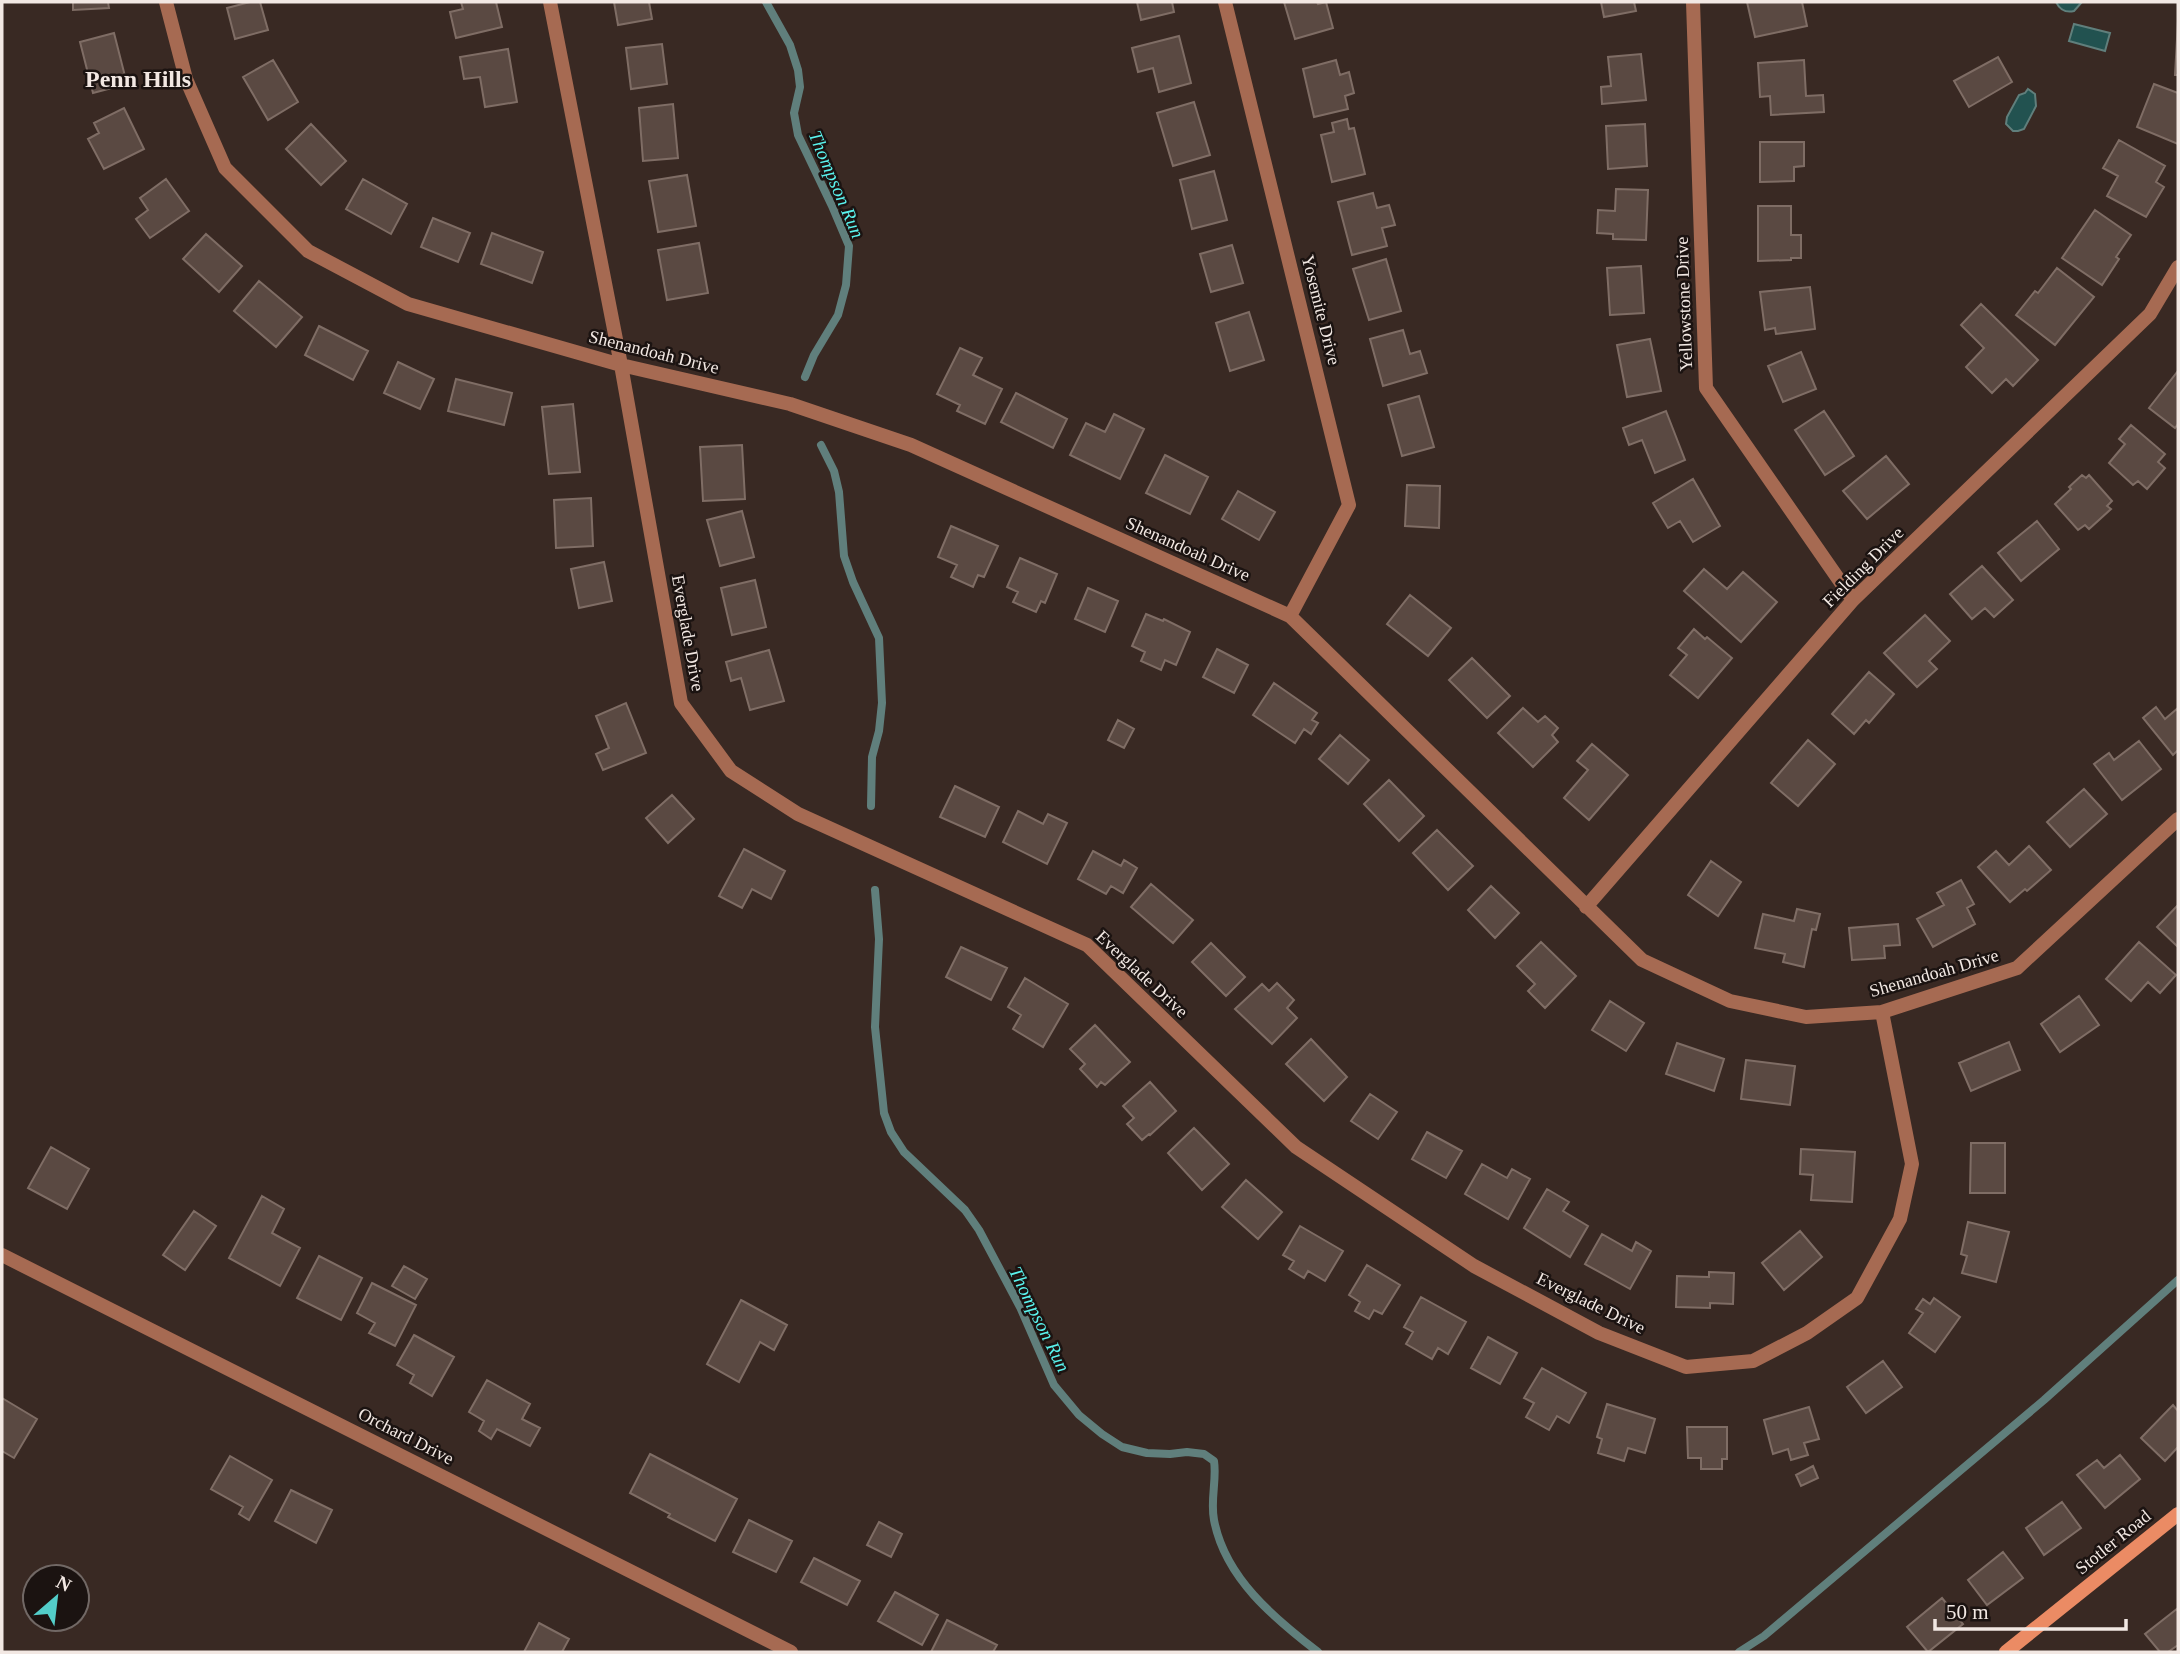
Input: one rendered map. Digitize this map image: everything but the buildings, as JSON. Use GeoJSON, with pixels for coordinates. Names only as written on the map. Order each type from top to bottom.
{"type":"FeatureCollection","features":[{"type":"Feature","properties":{"kind":"street","name":"Shenandoah Drive"},"geometry":{"type":"LineString","coordinates":[[166,2],[186,79],[225,168],[308,251],[408,304],[621,365],[790,404],[911,445],[1290,616],[1642,960],[1730,1001],[1806,1017],[1882,1012],[2017,968],[2178,819]]}},
{"type":"Feature","properties":{"kind":"street","name":"Everglade Drive"},"geometry":{"type":"LineString","coordinates":[[550,2],[621,365],[681,703],[731,771],[798,814],[1087,945],[1296,1147],[1475,1266],[1599,1333],[1686,1367],[1753,1361],[1807,1333],[1857,1298],[1900,1219],[1912,1164],[1882,1012]]}},
{"type":"Feature","properties":{"kind":"street","name":"Yosemite Drive"},"geometry":{"type":"LineString","coordinates":[[1225,2],[1349,505],[1290,616]]}},
{"type":"Feature","properties":{"kind":"street","name":"Yellowstone Drive"},"geometry":{"type":"LineString","coordinates":[[1693,2],[1706,388],[1853,600]]}},
{"type":"Feature","properties":{"kind":"street","name":"Fielding Drive"},"geometry":{"type":"LineString","coordinates":[[1586,907],[1853,600],[2150,314],[2178,267]]}},
{"type":"Feature","properties":{"kind":"street","name":"Orchard Drive"},"geometry":{"type":"LineString","coordinates":[[2,1255],[791,1652]]}},
{"type":"Feature","properties":{"kind":"street","name":"Stotler Road"},"geometry":{"type":"LineString","coordinates":[[2006,1652],[2178,1514]]}},
{"type":"Feature","properties":{"kind":"water"},"geometry":{"type":"Polygon","coordinates":[[[2056,2],[2082,2],[2074,11],[2068,12],[2061,9],[2056,2]]]}},
{"type":"Feature","properties":{"kind":"water"},"geometry":{"type":"Polygon","coordinates":[[[2074,24],[2110,33],[2105,51],[2069,41],[2074,24]]]}},
{"type":"Feature","properties":{"kind":"water"},"geometry":{"type":"Polygon","coordinates":[[[2028,89],[2035,94],[2036,106],[2024,129],[2013,131],[2006,124],[2007,117],[2019,95],[2028,89]]]}},
{"type":"Feature","properties":{"kind":"waterway","name":"Thompson Run"},"geometry":{"type":"LineString","coordinates":[[766,2],[790,45],[798,70],[800,87],[794,113],[798,135],[849,246],[846,285],[838,315],[814,355],[805,377]]}},
{"type":"Feature","properties":{"kind":"waterway","name":"Thompson Run"},"geometry":{"type":"LineString","coordinates":[[821,445],[834,471],[839,492],[844,556],[879,638],[882,703],[879,731],[872,757],[871,806]]}},
{"type":"Feature","properties":{"kind":"waterway","name":"Thompson Run"},"geometry":{"type":"LineString","coordinates":[[875,890],[879,939],[875,1027],[884,1113],[891,1132],[904,1152],[965,1210],[979,1230],[1020,1307],[1054,1385],[1079,1415],[1122,1447],[1147,1453],[1204,1454],[1214,1461],[1214,1520],[1229,1560],[1240,1578],[1269,1611],[1318,1652]]}},
{"type":"Feature","properties":{"kind":"waterway"},"geometry":{"type":"LineString","coordinates":[[1739,1652],[1764,1636],[2044,1400],[2178,1280]]}},
{"type":"Feature","properties":{"kind":"district","name":"Penn Hills"},"geometry":{"type":"Point","coordinates":[138,79]}}]}
